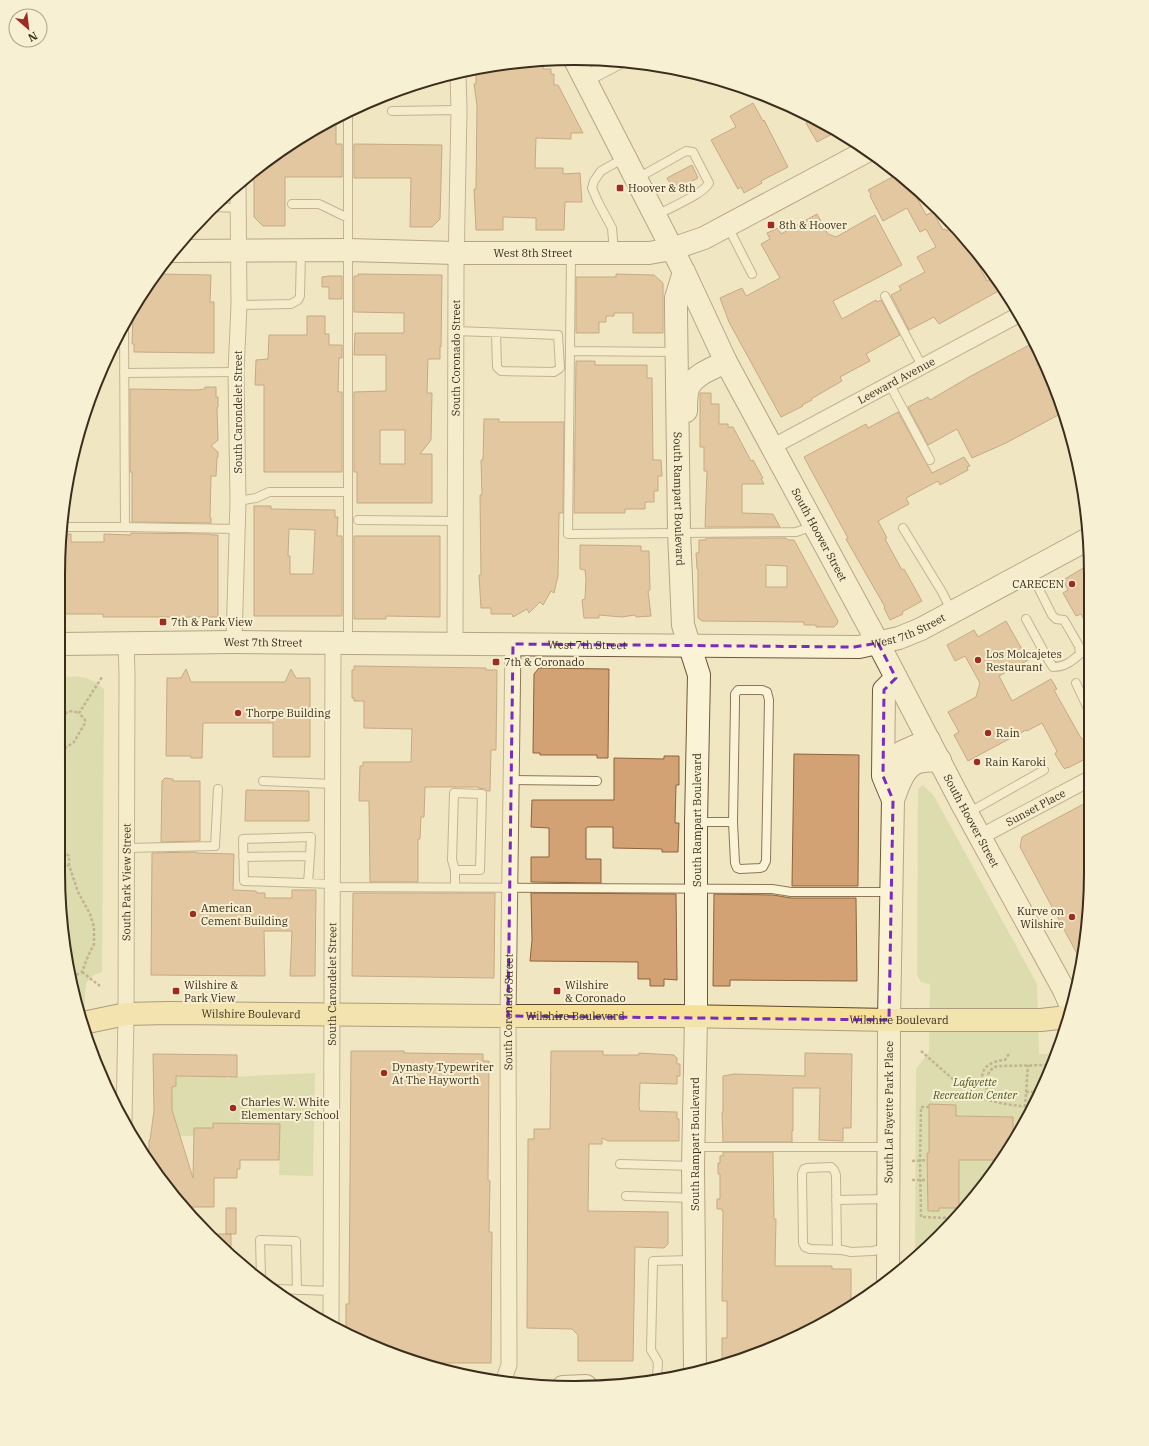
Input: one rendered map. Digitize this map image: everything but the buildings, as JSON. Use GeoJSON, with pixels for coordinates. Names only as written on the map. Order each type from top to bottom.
{"type":"FeatureCollection","features":[{"type":"Feature","properties":{"kind":"main road","name":"Wilshire Boulevard"},"geometry":{"type":"LineString","coordinates":[[88,1022],[126,1014],[175,1013],[889,1020],[1041,1020],[1062,1018]]}},
{"type":"Feature","properties":{"kind":"street","name":"South Hoover Street"},"geometry":{"type":"LineString","coordinates":[[578,65],[624,158],[684,272],[726,362],[815,525],[967,813],[1068,999]]}},
{"type":"Feature","properties":{"kind":"street"},"geometry":{"type":"LineString","coordinates":[[585,79],[609,66]]}},
{"type":"Feature","properties":{"kind":"street","name":"South Coronado Street"},"geometry":{"type":"LineString","coordinates":[[455,643],[458,79]]}},
{"type":"Feature","properties":{"kind":"street","name":"West 8th Street"},"geometry":{"type":"LineString","coordinates":[[181,251],[348,250],[456,253],[644,253],[672,249],[704,238],[862,154]]}},
{"type":"Feature","properties":{"kind":"street","name":"South Carondelet Street"},"geometry":{"type":"LineString","coordinates":[[234,642],[238,501],[236,372],[239,305],[238,192]]}},
{"type":"Feature","properties":{"kind":"street","name":"South Rampart Boulevard"},"geometry":{"type":"LineString","coordinates":[[684,272],[676,298],[679,532],[683,625],[699,675],[696,822],[696,1017],[693,1157],[695,1366]]}},
{"type":"Feature","properties":{"kind":"street","name":"Leeward Avenue"},"geometry":{"type":"LineString","coordinates":[[772,447],[1014,317]]}},
{"type":"Feature","properties":{"kind":"street"},"geometry":{"type":"LineString","coordinates":[[678,439],[685,420],[688,389],[692,382],[702,374],[726,362]]}},
{"type":"Feature","properties":{"kind":"street","name":"West 7th Street"},"geometry":{"type":"LineString","coordinates":[[65,644],[126,642],[341,642],[854,647],[878,643],[921,629],[1083,542]]}},
{"type":"Feature","properties":{"kind":"street","name":"South Park View Street"},"geometry":{"type":"LineString","coordinates":[[124,1109],[126,1014],[126,642]]}},
{"type":"Feature","properties":{"kind":"street","name":"South Carondelet Street"},"geometry":{"type":"LineString","coordinates":[[331,1319],[333,784],[341,642]]}},
{"type":"Feature","properties":{"kind":"street","name":"South Coronado Street"},"geometry":{"type":"LineString","coordinates":[[505,1376],[509,1358],[508,1016],[513,644]]}},
{"type":"Feature","properties":{"kind":"street","name":"South La Fayette Park Place"},"geometry":{"type":"LineString","coordinates":[[888,1273],[889,1020],[892,892],[889,792],[883,776],[884,690],[896,678]]}},
{"type":"Feature","properties":{"kind":"street"},"geometry":{"type":"LineString","coordinates":[[889,792],[888,776],[902,752],[929,740]]}},
{"type":"Feature","properties":{"kind":"street","name":"South La Fayette Park Place"},"geometry":{"type":"LineString","coordinates":[[889,792],[911,766],[918,762],[940,760]]}},
{"type":"Feature","properties":{"kind":"street","name":"Sunset Place"},"geometry":{"type":"LineString","coordinates":[[980,837],[1084,782]]}},
{"type":"Feature","properties":{"kind":"lane"},"geometry":{"type":"LineString","coordinates":[[392,111],[459,110]]}},
{"type":"Feature","properties":{"kind":"lane"},"geometry":{"type":"LineString","coordinates":[[341,642],[348,492],[348,119]]}},
{"type":"Feature","properties":{"kind":"lane"},"geometry":{"type":"LineString","coordinates":[[635,179],[686,151],[692,152],[709,183],[706,187],[655,216]]}},
{"type":"Feature","properties":{"kind":"lane"},"geometry":{"type":"LineString","coordinates":[[614,253],[612,228],[592,188],[594,181],[601,171],[624,158]]}},
{"type":"Feature","properties":{"kind":"lane"},"geometry":{"type":"LineString","coordinates":[[292,204],[319,204],[348,218]]}},
{"type":"Feature","properties":{"kind":"lane"},"geometry":{"type":"LineString","coordinates":[[221,207],[238,208]]}},
{"type":"Feature","properties":{"kind":"lane"},"geometry":{"type":"LineString","coordinates":[[728,226],[752,274]]}},
{"type":"Feature","properties":{"kind":"lane"},"geometry":{"type":"LineString","coordinates":[[239,305],[291,304],[298,300],[300,296],[301,251]]}},
{"type":"Feature","properties":{"kind":"lane"},"geometry":{"type":"LineString","coordinates":[[571,253],[568,534],[796,532],[815,525]]}},
{"type":"Feature","properties":{"kind":"lane"},"geometry":{"type":"LineString","coordinates":[[885,296],[922,366]]}},
{"type":"Feature","properties":{"kind":"lane"},"geometry":{"type":"LineString","coordinates":[[456,331],[558,335],[560,368],[554,372],[500,372],[497,367],[496,333]]}},
{"type":"Feature","properties":{"kind":"lane"},"geometry":{"type":"LineString","coordinates":[[124,337],[125,526]]}},
{"type":"Feature","properties":{"kind":"lane"},"geometry":{"type":"LineString","coordinates":[[570,351],[676,352]]}},
{"type":"Feature","properties":{"kind":"lane"},"geometry":{"type":"LineString","coordinates":[[124,373],[236,372]]}},
{"type":"Feature","properties":{"kind":"lane"},"geometry":{"type":"LineString","coordinates":[[889,383],[930,460]]}},
{"type":"Feature","properties":{"kind":"lane"},"geometry":{"type":"LineString","coordinates":[[238,501],[256,498],[269,492],[348,492]]}},
{"type":"Feature","properties":{"kind":"lane"},"geometry":{"type":"LineString","coordinates":[[358,520],[455,521]]}},
{"type":"Feature","properties":{"kind":"lane"},"geometry":{"type":"LineString","coordinates":[[67,527],[125,526],[237,529]]}},
{"type":"Feature","properties":{"kind":"lane"},"geometry":{"type":"LineString","coordinates":[[903,528],[942,592],[952,612]]}},
{"type":"Feature","properties":{"kind":"lane"},"geometry":{"type":"LineString","coordinates":[[1026,619],[1054,667],[1060,667],[1071,662],[1080,654],[1079,646],[1064,620],[1056,619],[1052,615],[1030,570]]}},
{"type":"Feature","properties":{"kind":"lane"},"geometry":{"type":"LineString","coordinates":[[1076,683],[1084,700]]}},
{"type":"Feature","properties":{"kind":"lane"},"geometry":{"type":"LineString","coordinates":[[738,690],[762,690],[767,692],[768,700],[766,862],[763,867],[737,868],[735,863],[733,822],[735,694],[738,690]]}},
{"type":"Feature","properties":{"kind":"lane"},"geometry":{"type":"LineString","coordinates":[[967,813],[1044,770]]}},
{"type":"Feature","properties":{"kind":"lane"},"geometry":{"type":"LineString","coordinates":[[511,780],[597,781]]}},
{"type":"Feature","properties":{"kind":"lane"},"geometry":{"type":"LineString","coordinates":[[263,781],[333,784]]}},
{"type":"Feature","properties":{"kind":"lane"},"geometry":{"type":"LineString","coordinates":[[126,848],[215,846],[218,789]]}},
{"type":"Feature","properties":{"kind":"lane"},"geometry":{"type":"LineString","coordinates":[[455,870],[480,870],[482,794],[454,793],[452,860],[455,870],[455,888]]}},
{"type":"Feature","properties":{"kind":"lane"},"geometry":{"type":"LineString","coordinates":[[696,822],[733,822]]}},
{"type":"Feature","properties":{"kind":"lane"},"geometry":{"type":"LineString","coordinates":[[308,883],[311,837],[243,839],[244,881],[332,885],[510,889],[772,889],[791,892],[892,892]]}},
{"type":"Feature","properties":{"kind":"lane"},"geometry":{"type":"LineString","coordinates":[[243,858],[310,856]]}},
{"type":"Feature","properties":{"kind":"lane"},"geometry":{"type":"LineString","coordinates":[[620,1164],[693,1157],[889,1147]]}},
{"type":"Feature","properties":{"kind":"lane"},"geometry":{"type":"LineString","coordinates":[[836,1250],[836,1175],[831,1167],[804,1169],[802,1174],[803,1243],[805,1247],[810,1249],[851,1252],[873,1251],[888,1248]]}},
{"type":"Feature","properties":{"kind":"lane"},"geometry":{"type":"LineString","coordinates":[[626,1196],[694,1198]]}},
{"type":"Feature","properties":{"kind":"lane"},"geometry":{"type":"LineString","coordinates":[[836,1200],[888,1199]]}},
{"type":"Feature","properties":{"kind":"lane"},"geometry":{"type":"LineString","coordinates":[[261,1273],[260,1240],[296,1241],[297,1290]]}},
{"type":"Feature","properties":{"kind":"lane"},"geometry":{"type":"LineString","coordinates":[[657,1374],[658,1362],[651,1350],[653,1261],[695,1260]]}},
{"type":"Feature","properties":{"kind":"lane"},"geometry":{"type":"LineString","coordinates":[[282,1288],[331,1291]]}},
{"type":"Feature","properties":{"kind":"path"},"geometry":{"type":"LineString","coordinates":[[79,713],[102,677]]}},
{"type":"Feature","properties":{"kind":"path"},"geometry":{"type":"LineString","coordinates":[[65,714],[68,711],[79,713],[86,723],[74,742],[65,748]]}},
{"type":"Feature","properties":{"kind":"path"},"geometry":{"type":"LineString","coordinates":[[65,853],[69,856],[69,865],[78,892],[90,914],[94,927],[94,944],[82,972],[76,975]]}},
{"type":"Feature","properties":{"kind":"path"},"geometry":{"type":"LineString","coordinates":[[65,867],[69,865]]}},
{"type":"Feature","properties":{"kind":"path"},"geometry":{"type":"LineString","coordinates":[[82,972],[100,986]]}},
{"type":"Feature","properties":{"kind":"path"},"geometry":{"type":"LineString","coordinates":[[921,1051],[963,1088],[983,1098],[1003,1105],[1025,1107],[1028,1065]]}},
{"type":"Feature","properties":{"kind":"path"},"geometry":{"type":"LineString","coordinates":[[987,1085],[983,1082],[982,1078],[985,1068],[993,1062],[1005,1060],[1009,1054]]}},
{"type":"Feature","properties":{"kind":"path"},"geometry":{"type":"LineString","coordinates":[[983,1098],[986,1093],[989,1070],[993,1067],[1045,1065]]}},
{"type":"Feature","properties":{"kind":"path"},"geometry":{"type":"LineString","coordinates":[[1026,1092],[1033,1092]]}},
{"type":"Feature","properties":{"kind":"path"},"geometry":{"type":"LineString","coordinates":[[929,1107],[921,1107],[921,1217],[948,1218]]}},
{"type":"Feature","properties":{"kind":"path"},"geometry":{"type":"LineString","coordinates":[[912,1161],[927,1160]]}},
{"type":"Feature","properties":{"kind":"path"},"geometry":{"type":"LineString","coordinates":[[912,1180],[928,1180]]}},
{"type":"Feature","properties":{"kind":"highlighted area"},"geometry":{"type":"Polygon","coordinates":[[[878,643],[896,678],[884,690],[883,776],[893,800],[889,1020],[508,1016],[513,644],[854,647],[878,643]]]}},
{"type":"Feature","properties":{"kind":"green space"},"geometry":{"type":"Polygon","coordinates":[[[65,677],[83,677],[98,684],[104,689],[102,972],[94,975],[86,983],[84,1010],[69,938],[66,905],[65,677]]]}},
{"type":"Feature","properties":{"kind":"green space","name":"Lafayette Recreation Center"},"geometry":{"type":"Polygon","coordinates":[[[923,785],[934,796],[1037,984],[1039,1054],[1050,1054],[1031,1097],[1016,1126],[998,1155],[979,1182],[958,1207],[935,1232],[915,1250],[916,1069],[929,1052],[930,984],[921,982],[917,975],[918,789],[923,785]]]}},
{"type":"Feature","properties":{"kind":"green space"},"geometry":{"type":"Polygon","coordinates":[[[315,1073],[313,1176],[279,1175],[280,1124],[213,1123],[213,1128],[194,1128],[194,1136],[180,1136],[172,1106],[172,1093],[176,1076],[226,1077],[230,1079],[230,1077],[315,1073]]]}},
{"type":"Feature","properties":{"kind":"place","name":"Hoover & 8th"},"geometry":{"type":"Point","coordinates":[620,188]}},
{"type":"Feature","properties":{"kind":"place","name":"8th & Hoover"},"geometry":{"type":"Point","coordinates":[771,225]}},
{"type":"Feature","properties":{"kind":"place","name":"CARECEN"},"geometry":{"type":"Point","coordinates":[1072,584]}},
{"type":"Feature","properties":{"kind":"place","name":"7th & Park View"},"geometry":{"type":"Point","coordinates":[163,622]}},
{"type":"Feature","properties":{"kind":"place","name":"Los Molcajetes Restaurant"},"geometry":{"type":"Point","coordinates":[978,660]}},
{"type":"Feature","properties":{"kind":"place","name":"7th & Coronado"},"geometry":{"type":"Point","coordinates":[496,662]}},
{"type":"Feature","properties":{"kind":"place","name":"Thorpe Building"},"geometry":{"type":"Point","coordinates":[238,713]}},
{"type":"Feature","properties":{"kind":"place","name":"Rain"},"geometry":{"type":"Point","coordinates":[988,733]}},
{"type":"Feature","properties":{"kind":"place","name":"Rain Karoki"},"geometry":{"type":"Point","coordinates":[977,762]}},
{"type":"Feature","properties":{"kind":"place","name":"American Cement Building"},"geometry":{"type":"Point","coordinates":[193,914]}},
{"type":"Feature","properties":{"kind":"place","name":"Kurve on Wilshire"},"geometry":{"type":"Point","coordinates":[1072,917]}},
{"type":"Feature","properties":{"kind":"place","name":"Wilshire & Park View"},"geometry":{"type":"Point","coordinates":[176,991]}},
{"type":"Feature","properties":{"kind":"place","name":"Wilshire & Coronado"},"geometry":{"type":"Point","coordinates":[557,991]}},
{"type":"Feature","properties":{"kind":"place","name":"Dynasty Typewriter At The Hayworth"},"geometry":{"type":"Point","coordinates":[384,1073]}},
{"type":"Feature","properties":{"kind":"place","name":"Charles W. White Elementary School"},"geometry":{"type":"Point","coordinates":[233,1108]}}]}
